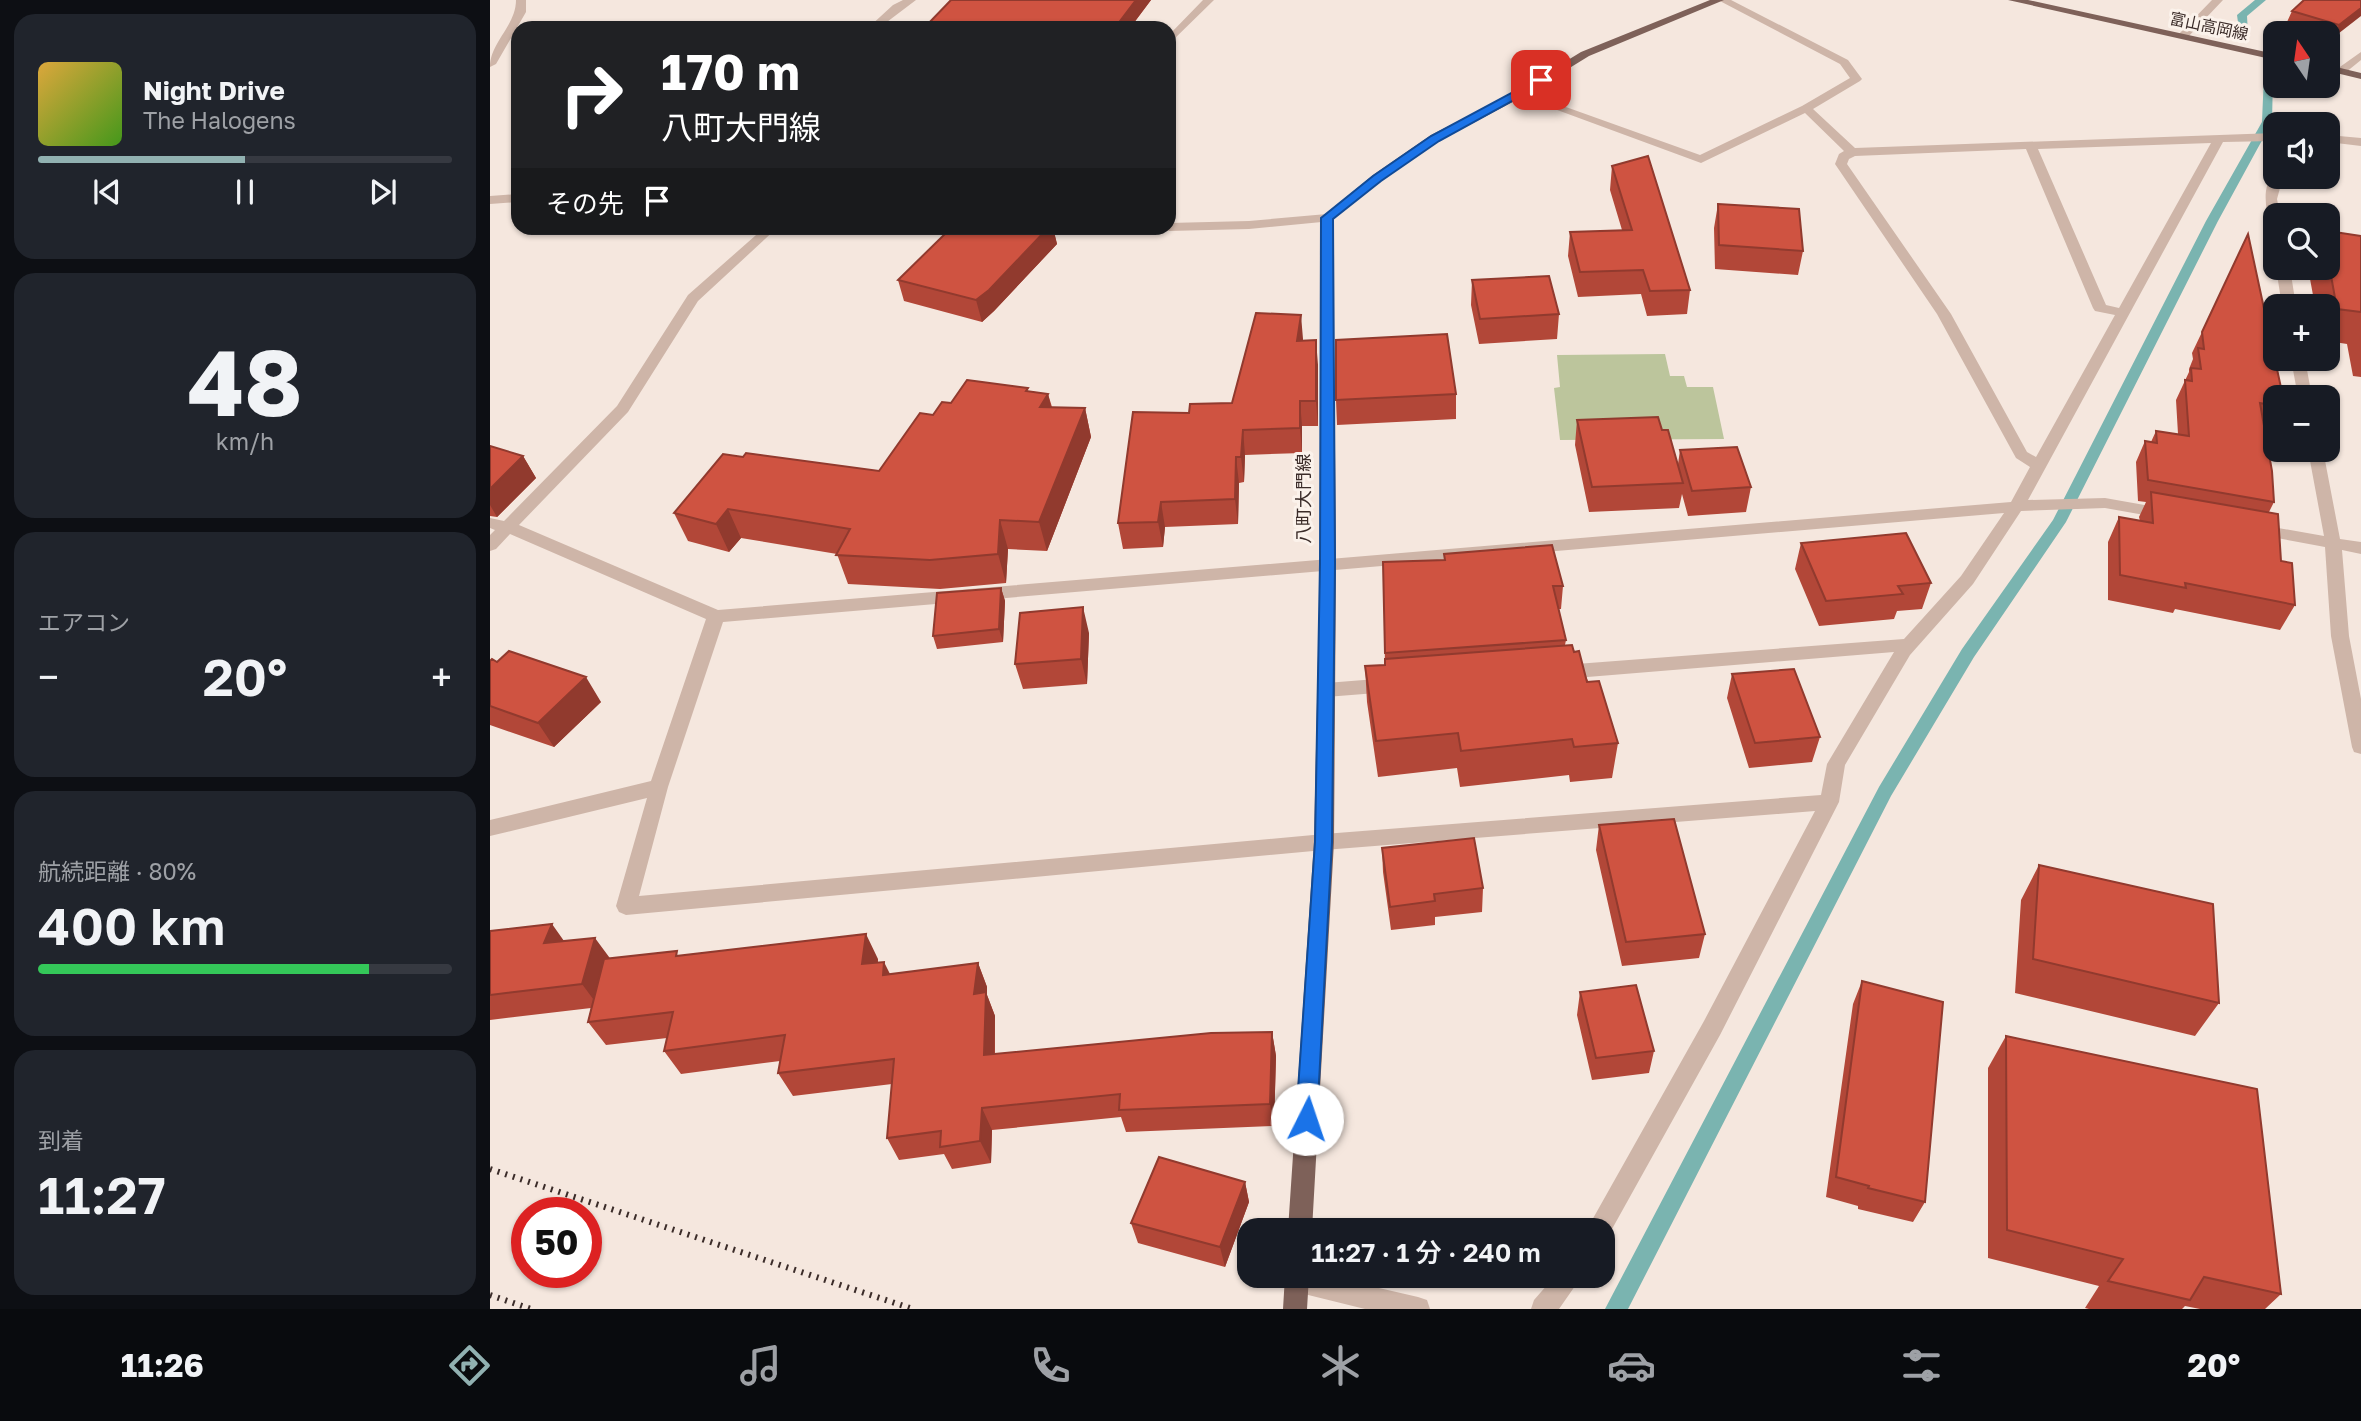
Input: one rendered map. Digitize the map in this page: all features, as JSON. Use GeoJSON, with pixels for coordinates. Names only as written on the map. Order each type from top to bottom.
{"type":"FeatureCollection","features":[{"type":"Feature","properties":{"kind":"main road"},"geometry":{"type":"LineString","coordinates":[[1327,218],[1377,178],[1435,138],[1520,93],[1585,54],[1721,0]]}},
{"type":"Feature","properties":{"kind":"main road","name":"富山高岡線"},"geometry":{"type":"LineString","coordinates":[[2013,0],[2263,54]]}},
{"type":"Feature","properties":{"kind":"main road"},"geometry":{"type":"LineString","coordinates":[[2341,71],[2361,76]]}},
{"type":"Feature","properties":{"kind":"main road","name":"八町大門線"},"geometry":{"type":"LineString","coordinates":[[1301,1218],[1324,842],[1328,563],[1327,218]]}},
{"type":"Feature","properties":{"kind":"main road"},"geometry":{"type":"LineString","coordinates":[[1295,1309],[1296,1288]]}},
{"type":"Feature","properties":{"kind":"street"},"geometry":{"type":"LineString","coordinates":[[516,21],[521,12],[521,0]]}},
{"type":"Feature","properties":{"kind":"street"},"geometry":{"type":"LineString","coordinates":[[881,21],[897,7],[911,0]]}},
{"type":"Feature","properties":{"kind":"street"},"geometry":{"type":"LineString","coordinates":[[1176,34],[1209,0]]}},
{"type":"Feature","properties":{"kind":"street"},"geometry":{"type":"LineString","coordinates":[[1520,93],[1701,159],[1806,108],[1856,79],[1844,62],[1721,0]]}},
{"type":"Feature","properties":{"kind":"street"},"geometry":{"type":"LineString","coordinates":[[2183,36],[2218,0]]}},
{"type":"Feature","properties":{"kind":"street"},"geometry":{"type":"LineString","coordinates":[[490,64],[511,29]]}},
{"type":"Feature","properties":{"kind":"street"},"geometry":{"type":"LineString","coordinates":[[2341,71],[2361,55]]}},
{"type":"Feature","properties":{"kind":"street"},"geometry":{"type":"LineString","coordinates":[[1806,108],[1852,152]]}},
{"type":"Feature","properties":{"kind":"street"},"geometry":{"type":"LineString","coordinates":[[2039,465],[2021,455],[1944,314],[1841,164],[1843,157],[1852,152],[2263,137]]}},
{"type":"Feature","properties":{"kind":"street"},"geometry":{"type":"LineString","coordinates":[[1606,1218],[1713,1028],[1829,802],[1836,764],[1908,645],[1967,580],[2016,507],[2219,139]]}},
{"type":"Feature","properties":{"kind":"street"},"geometry":{"type":"LineString","coordinates":[[2340,140],[2361,142]]}},
{"type":"Feature","properties":{"kind":"street"},"geometry":{"type":"LineString","coordinates":[[2031,146],[2100,308],[2123,313]]}},
{"type":"Feature","properties":{"kind":"street"},"geometry":{"type":"LineString","coordinates":[[490,200],[511,198]]}},
{"type":"Feature","properties":{"kind":"street"},"geometry":{"type":"LineString","coordinates":[[1176,227],[1249,225],[1327,218]]}},
{"type":"Feature","properties":{"kind":"street"},"geometry":{"type":"LineString","coordinates":[[490,545],[623,409],[693,298],[763,235]]}},
{"type":"Feature","properties":{"kind":"street"},"geometry":{"type":"LineString","coordinates":[[2317,462],[2333,542],[2340,636],[2361,747]]}},
{"type":"Feature","properties":{"kind":"street"},"geometry":{"type":"LineString","coordinates":[[490,523],[508,527],[716,616],[2035,505],[2105,503],[2186,517]]}},
{"type":"Feature","properties":{"kind":"street"},"geometry":{"type":"LineString","coordinates":[[2239,526],[2361,548]]}},
{"type":"Feature","properties":{"kind":"street"},"geometry":{"type":"LineString","coordinates":[[716,616],[659,787],[626,906],[1324,842],[1829,802]]}},
{"type":"Feature","properties":{"kind":"street"},"geometry":{"type":"LineString","coordinates":[[1545,673],[1908,645]]}},
{"type":"Feature","properties":{"kind":"street"},"geometry":{"type":"LineString","coordinates":[[1326,690],[1408,684]]}},
{"type":"Feature","properties":{"kind":"street"},"geometry":{"type":"LineString","coordinates":[[490,828],[659,787]]}},
{"type":"Feature","properties":{"kind":"street"},"geometry":{"type":"LineString","coordinates":[[1333,1288],[1418,1309]]}},
{"type":"Feature","properties":{"kind":"street"},"geometry":{"type":"LineString","coordinates":[[1543,1309],[1560,1288]]}},
{"type":"Feature","properties":{"kind":"green space"},"geometry":{"type":"Polygon","coordinates":[[[1665,354],[1670,376],[1684,376],[1687,387],[1713,387],[1724,439],[1560,440],[1554,388],[1560,387],[1557,355],[1665,354]]]}},
{"type":"Feature","properties":{"kind":"building"},"geometry":{"type":"Polygon","coordinates":[[[951,0],[1136,0],[1120,21],[931,21],[951,0]]]}},
{"type":"Feature","properties":{"kind":"building"},"geometry":{"type":"Polygon","coordinates":[[[2304,0],[2361,0],[2361,8],[2340,24],[2340,21],[2326,21],[2292,11],[2304,0]]]}},
{"type":"Feature","properties":{"kind":"building"},"geometry":{"type":"Polygon","coordinates":[[[1648,156],[1690,290],[1650,291],[1643,270],[1580,272],[1570,232],[1632,230],[1612,166],[1648,156]]]}},
{"type":"Feature","properties":{"kind":"building"},"geometry":{"type":"Polygon","coordinates":[[[1718,204],[1799,209],[1803,251],[1719,245],[1718,204]]]}},
{"type":"Feature","properties":{"kind":"building"},"geometry":{"type":"Polygon","coordinates":[[[2340,233],[2361,236],[2361,312],[2340,309],[2340,294],[2334,294],[2332,280],[2340,280],[2340,233]]]}},
{"type":"Feature","properties":{"kind":"building"},"geometry":{"type":"Polygon","coordinates":[[[2248,234],[2263,304],[2263,371],[2277,371],[2280,385],[2263,385],[2263,404],[2260,403],[2263,420],[2263,462],[2270,462],[2274,502],[2148,480],[2145,441],[2157,443],[2156,431],[2189,436],[2185,380],[2192,381],[2191,368],[2201,369],[2198,348],[2204,349],[2202,332],[2248,234]]]}},
{"type":"Feature","properties":{"kind":"building"},"geometry":{"type":"Polygon","coordinates":[[[944,235],[1041,235],[976,300],[898,280],[944,235]]]}},
{"type":"Feature","properties":{"kind":"building"},"geometry":{"type":"Polygon","coordinates":[[[1549,276],[1559,314],[1480,319],[1472,280],[1549,276]]]}},
{"type":"Feature","properties":{"kind":"building"},"geometry":{"type":"Polygon","coordinates":[[[1256,313],[1301,315],[1297,341],[1316,340],[1316,401],[1300,401],[1300,428],[1243,430],[1241,457],[1236,457],[1235,499],[1161,502],[1158,522],[1118,523],[1133,412],[1189,413],[1190,404],[1232,403],[1256,313]]]}},
{"type":"Feature","properties":{"kind":"building"},"geometry":{"type":"Polygon","coordinates":[[[1447,334],[1456,394],[1336,400],[1336,340],[1447,334]]]}},
{"type":"Feature","properties":{"kind":"building"},"geometry":{"type":"Polygon","coordinates":[[[967,380],[1028,388],[1026,391],[1048,394],[1040,407],[1085,408],[1039,522],[1000,520],[998,554],[930,560],[836,555],[850,529],[728,509],[716,524],[674,513],[723,454],[743,457],[746,453],[879,471],[920,413],[933,415],[942,402],[951,403],[967,380]]]}},
{"type":"Feature","properties":{"kind":"building"},"geometry":{"type":"Polygon","coordinates":[[[1658,417],[1662,430],[1668,430],[1683,483],[1592,487],[1577,420],[1658,417]]]}},
{"type":"Feature","properties":{"kind":"building"},"geometry":{"type":"Polygon","coordinates":[[[490,446],[523,456],[490,489],[490,446]]]}},
{"type":"Feature","properties":{"kind":"building"},"geometry":{"type":"Polygon","coordinates":[[[1737,447],[1751,487],[1692,491],[1680,450],[1737,447]]]}},
{"type":"Feature","properties":{"kind":"building"},"geometry":{"type":"Polygon","coordinates":[[[2151,492],[2278,514],[2281,561],[2292,563],[2295,605],[2185,583],[2186,588],[2120,575],[2119,517],[2153,523],[2151,492]]]}},
{"type":"Feature","properties":{"kind":"building"},"geometry":{"type":"Polygon","coordinates":[[[1906,533],[1931,583],[1898,586],[1903,594],[1826,601],[1801,543],[1906,533]]]}},
{"type":"Feature","properties":{"kind":"building"},"geometry":{"type":"Polygon","coordinates":[[[1552,545],[1563,586],[1553,586],[1566,640],[1385,653],[1383,562],[1445,560],[1444,554],[1552,545]]]}},
{"type":"Feature","properties":{"kind":"building"},"geometry":{"type":"Polygon","coordinates":[[[1001,588],[999,629],[933,636],[937,593],[1001,588]]]}},
{"type":"Feature","properties":{"kind":"building"},"geometry":{"type":"Polygon","coordinates":[[[1083,607],[1081,659],[1015,664],[1020,613],[1083,607]]]}},
{"type":"Feature","properties":{"kind":"building"},"geometry":{"type":"Polygon","coordinates":[[[1572,645],[1574,652],[1579,651],[1587,682],[1599,681],[1618,743],[1574,747],[1572,739],[1461,751],[1458,733],[1376,741],[1365,666],[1385,665],[1385,659],[1572,645]]]}},
{"type":"Feature","properties":{"kind":"building"},"geometry":{"type":"Polygon","coordinates":[[[509,651],[586,677],[538,723],[490,706],[490,661],[492,659],[497,662],[509,651]]]}},
{"type":"Feature","properties":{"kind":"building"},"geometry":{"type":"Polygon","coordinates":[[[1794,669],[1820,737],[1755,743],[1732,674],[1794,669]]]}},
{"type":"Feature","properties":{"kind":"building"},"geometry":{"type":"Polygon","coordinates":[[[1674,819],[1705,934],[1626,942],[1599,825],[1674,819]]]}},
{"type":"Feature","properties":{"kind":"building"},"geometry":{"type":"Polygon","coordinates":[[[1474,838],[1483,888],[1434,894],[1435,901],[1390,907],[1382,848],[1474,838]]]}},
{"type":"Feature","properties":{"kind":"building"},"geometry":{"type":"Polygon","coordinates":[[[2039,865],[2213,904],[2219,1003],[2033,959],[2039,865]]]}},
{"type":"Feature","properties":{"kind":"building"},"geometry":{"type":"Polygon","coordinates":[[[552,924],[544,943],[595,938],[582,984],[490,995],[490,931],[552,924]]]}},
{"type":"Feature","properties":{"kind":"building"},"geometry":{"type":"Polygon","coordinates":[[[866,934],[862,964],[884,962],[883,975],[978,963],[974,994],[986,992],[984,1055],[1211,1033],[1272,1032],[1270,1104],[1119,1110],[1120,1094],[982,1108],[980,1141],[940,1147],[941,1131],[887,1138],[894,1059],[778,1073],[785,1035],[664,1051],[673,1012],[588,1022],[604,959],[677,951],[676,956],[866,934]]]}},
{"type":"Feature","properties":{"kind":"building"},"geometry":{"type":"Polygon","coordinates":[[[1862,981],[1943,1002],[1925,1202],[1836,1177],[1862,981]]]}},
{"type":"Feature","properties":{"kind":"building"},"geometry":{"type":"Polygon","coordinates":[[[1636,985],[1654,1051],[1596,1058],[1580,992],[1636,985]]]}},
{"type":"Feature","properties":{"kind":"building"},"geometry":{"type":"Polygon","coordinates":[[[2006,1036],[2257,1089],[2281,1294],[2204,1277],[2190,1300],[2108,1281],[2123,1259],[2007,1230],[2006,1036]]]}},
{"type":"Feature","properties":{"kind":"building"},"geometry":{"type":"Polygon","coordinates":[[[1159,1157],[1245,1182],[1220,1247],[1131,1223],[1159,1157]]]}},
{"type":"Feature","properties":{"kind":"waterway"},"geometry":{"type":"LineString","coordinates":[[2243,35],[2242,15],[2261,0]]}},
{"type":"Feature","properties":{"kind":"waterway"},"geometry":{"type":"LineString","coordinates":[[1616,1309],[1885,792],[1968,653],[2059,522],[2212,221],[2267,122],[2268,98]]}},
{"type":"Feature","properties":{"kind":"railway"},"geometry":{"type":"LineString","coordinates":[[490,1169],[913,1309]]}},
{"type":"Feature","properties":{"kind":"railway"},"geometry":{"type":"LineString","coordinates":[[490,1295],[531,1309]]}},
{"type":"Feature","properties":{"kind":"route"},"geometry":{"type":"LineString","coordinates":[[1307,1119],[1324,842],[1328,563],[1327,218],[1377,178],[1435,138],[1541,80]]}}]}
